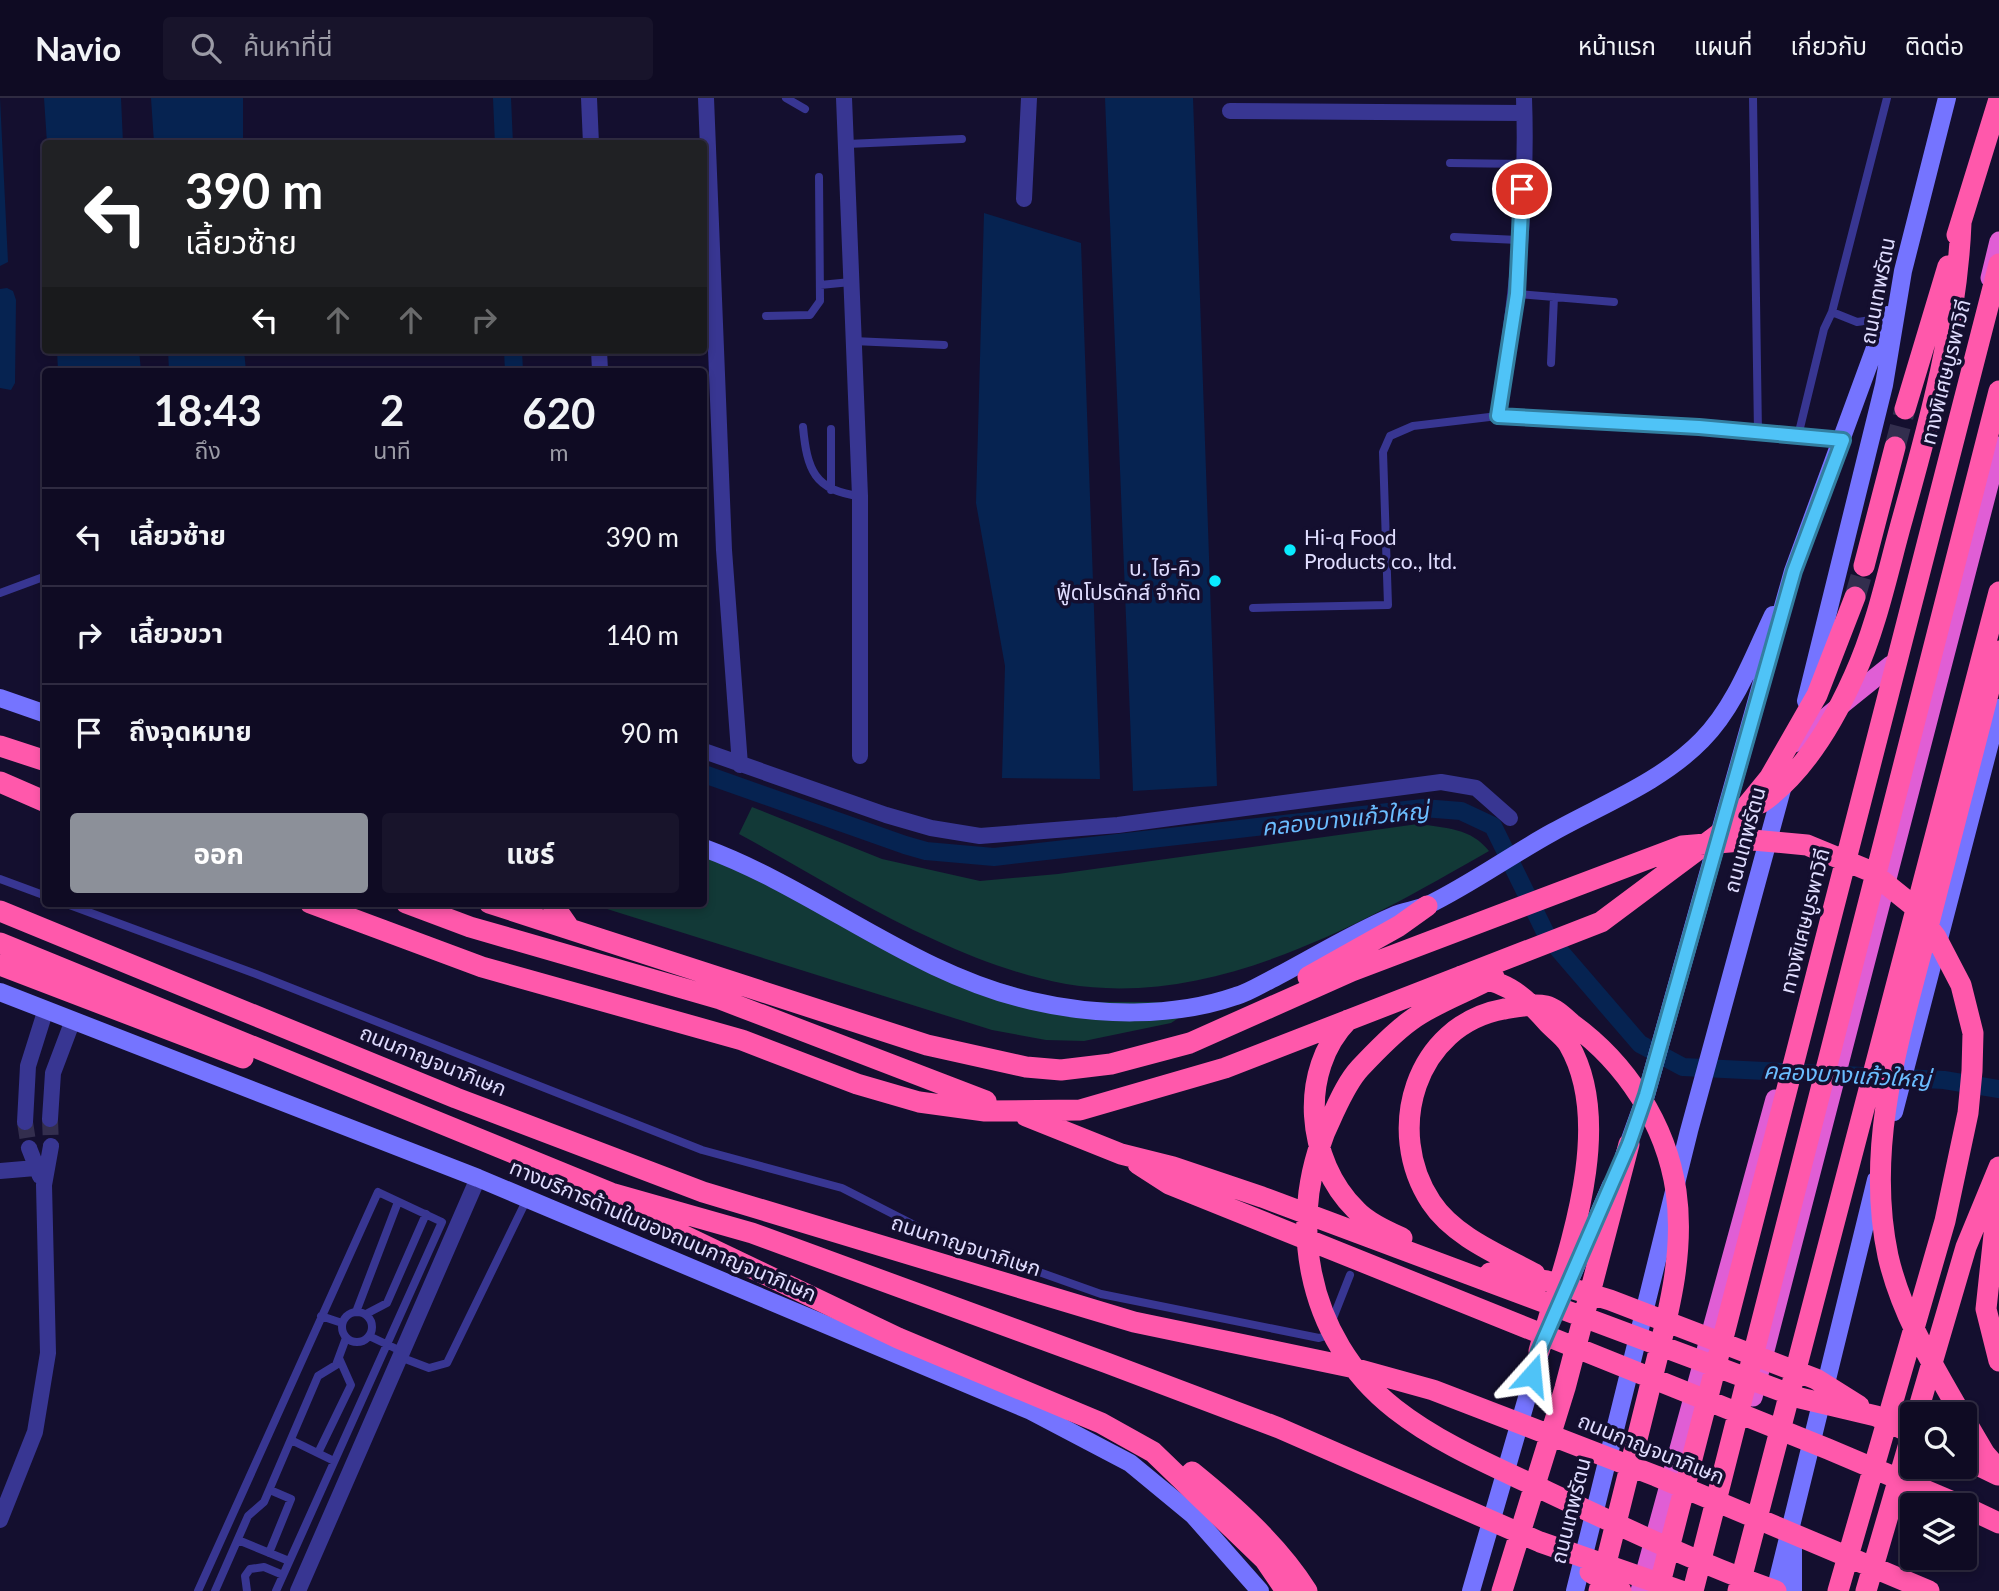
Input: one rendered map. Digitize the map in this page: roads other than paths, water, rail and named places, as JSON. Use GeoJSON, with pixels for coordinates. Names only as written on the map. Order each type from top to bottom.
{"type":"FeatureCollection","features":[{"type":"Feature","properties":{"kind":"highway"},"geometry":{"type":"LineString","coordinates":[[1905,408],[1999,99]]}},
{"type":"Feature","properties":{"kind":"highway"},"geometry":{"type":"LineString","coordinates":[[1775,1591],[1701,1564],[1451,1446],[1395,1409],[1345,1356],[1324,1312],[1310,1271],[1305,1227],[1306,1198],[1311,1170],[1326,1127],[1357,1070],[1411,1020],[1601,922],[1771,796],[1797,769],[1839,707],[1867,643],[1920,457],[1953,300],[1961,223]]}},
{"type":"Feature","properties":{"kind":"highway"},"geometry":{"type":"LineString","coordinates":[[1640,1591],[1766,1128],[1789,1060],[1999,241]]}},
{"type":"Feature","properties":{"kind":"highway","name":"ทางพิเศษบูรพาวิถี"},"geometry":{"type":"LineString","coordinates":[[1658,1591],[1999,264]]}},
{"type":"Feature","properties":{"kind":"highway"},"geometry":{"type":"LineString","coordinates":[[1693,1591],[1999,391]]}},
{"type":"Feature","properties":{"kind":"highway"},"geometry":{"type":"LineString","coordinates":[[1703,1591],[1999,446]]}},
{"type":"Feature","properties":{"kind":"highway"},"geometry":{"type":"LineString","coordinates":[[1864,566],[1895,447]]}},
{"type":"Feature","properties":{"kind":"highway"},"geometry":{"type":"LineString","coordinates":[[1738,1591],[1999,592]]}},
{"type":"Feature","properties":{"kind":"highway"},"geometry":{"type":"LineString","coordinates":[[1731,825],[1770,777],[1795,736],[1817,695],[1855,597]]}},
{"type":"Feature","properties":{"kind":"highway"},"geometry":{"type":"LineString","coordinates":[[1954,1402],[1907,1316],[1889,1257],[1881,1207],[1880,1151],[1896,1054],[1999,652]]}},
{"type":"Feature","properties":{"kind":"highway"},"geometry":{"type":"LineString","coordinates":[[1794,743],[1891,665]]}},
{"type":"Feature","properties":{"kind":"highway"},"geometry":{"type":"LineString","coordinates":[[0,746],[42,760]]}},
{"type":"Feature","properties":{"kind":"highway"},"geometry":{"type":"LineString","coordinates":[[0,782],[42,800]]}},
{"type":"Feature","properties":{"kind":"highway"},"geometry":{"type":"LineString","coordinates":[[501,907],[776,998],[984,1060],[1060,1070],[1111,1064],[1190,1043],[1352,971],[1682,846],[1753,840],[1807,845],[1870,871],[1911,904],[1936,937],[1961,985],[1973,1033],[1968,1113],[1945,1221],[1838,1591]]}},
{"type":"Feature","properties":{"kind":"highway"},"geometry":{"type":"LineString","coordinates":[[1190,1043],[1399,926],[1427,906]]}},
{"type":"Feature","properties":{"kind":"highway"},"geometry":{"type":"LineString","coordinates":[[321,907],[482,967],[742,1040],[857,1084],[919,1102],[985,1111],[1080,1110],[1225,1068],[1601,922]]}},
{"type":"Feature","properties":{"kind":"highway"},"geometry":{"type":"LineString","coordinates":[[416,907],[470,927],[720,999],[1121,1154],[1173,1167],[1262,1197],[1800,1398],[1876,1416]]}},
{"type":"Feature","properties":{"kind":"highway"},"geometry":{"type":"LineString","coordinates":[[555,907],[570,929]]}},
{"type":"Feature","properties":{"kind":"highway","name":"ถนนกาญจนาภิเษก"},"geometry":{"type":"LineString","coordinates":[[0,911],[456,1098],[691,1187],[939,1262],[1047,1298],[1134,1322],[1350,1367],[1433,1390],[1656,1476],[1929,1591]]}},
{"type":"Feature","properties":{"kind":"highway"},"geometry":{"type":"LineString","coordinates":[[0,943],[611,1194],[718,1247],[1063,1399],[1160,1446],[1216,1492],[1256,1530],[1295,1572],[1307,1591]]}},
{"type":"Feature","properties":{"kind":"highway"},"geometry":{"type":"LineString","coordinates":[[0,965],[612,1202],[898,1338],[1101,1423],[1153,1452],[1265,1560],[1286,1591]]}},
{"type":"Feature","properties":{"kind":"highway"},"geometry":{"type":"LineString","coordinates":[[1539,1351],[1581,1195],[1589,1146],[1589,1108],[1583,1079],[1569,1044],[1527,998],[1476,977],[1438,975],[1404,982],[1367,1002],[1332,1037],[1317,1077],[1314,1105],[1317,1138],[1326,1171],[1356,1211],[1394,1234],[1474,1270],[1547,1280],[1610,1300],[1816,1379],[1876,1416],[1900,1426]]}},
{"type":"Feature","properties":{"kind":"highway"},"geometry":{"type":"LineString","coordinates":[[1547,1280],[1449,1223],[1432,1203],[1416,1175],[1408,1142],[1409,1108],[1417,1079],[1451,1034],[1485,1012],[1521,1006],[1548,1006],[1586,1034],[1615,1061],[1661,1134],[1676,1191],[1679,1254],[1668,1315],[1599,1591]]}},
{"type":"Feature","properties":{"kind":"highway"},"geometry":{"type":"LineString","coordinates":[[1503,1591],[1565,1388],[1629,1144]]}},
{"type":"Feature","properties":{"kind":"highway"},"geometry":{"type":"LineString","coordinates":[[1121,1154],[1169,1184],[1932,1493]]}},
{"type":"Feature","properties":{"kind":"highway"},"geometry":{"type":"LineString","coordinates":[[1921,1402],[1966,1247],[1999,1167]]}},
{"type":"Feature","properties":{"kind":"highway"},"geometry":{"type":"LineString","coordinates":[[1999,1188],[1986,1309],[1999,1362]]}},
{"type":"Feature","properties":{"kind":"highway"},"geometry":{"type":"LineString","coordinates":[[611,1194],[752,1233],[1279,1428],[1540,1542],[1681,1591]]}},
{"type":"Feature","properties":{"kind":"highway"},"geometry":{"type":"LineString","coordinates":[[1977,1440],[1999,1469]]}},
{"type":"Feature","properties":{"kind":"highway"},"geometry":{"type":"LineString","coordinates":[[1977,1465],[1999,1475]]}},
{"type":"Feature","properties":{"kind":"highway"},"geometry":{"type":"LineString","coordinates":[[1866,1591],[1900,1476]]}},
{"type":"Feature","properties":{"kind":"highway"},"geometry":{"type":"LineString","coordinates":[[1977,1513],[1999,1523]]}},
{"type":"Feature","properties":{"kind":"highway"},"geometry":{"type":"LineString","coordinates":[[1540,1542],[1621,1591]]}},
{"type":"Feature","properties":{"kind":"main road","name":"ถนนเทพรัตน"},"geometry":{"type":"LineString","coordinates":[[1575,1591],[1689,1131],[1794,743],[1884,385],[1903,271],[1947,98]]}},
{"type":"Feature","properties":{"kind":"main road"},"geometry":{"type":"LineString","coordinates":[[1471,1591],[1539,1351],[1629,1144],[1646,1095],[1794,571],[1903,271]]}},
{"type":"Feature","properties":{"kind":"main road"},"geometry":{"type":"LineString","coordinates":[[707,849],[781,882],[923,963],[966,982],[1032,1002],[1088,1010],[1142,1012],[1188,1008],[1238,996],[1394,915],[1427,906],[1553,831],[1634,789],[1703,740],[1735,694],[1794,571]]}},
{"type":"Feature","properties":{"kind":"main road"},"geometry":{"type":"LineString","coordinates":[[0,698],[42,713]]}},
{"type":"Feature","properties":{"kind":"main road"},"geometry":{"type":"LineString","coordinates":[[1775,1591],[1893,1115],[1999,708]]}},
{"type":"Feature","properties":{"kind":"main road","name":"ทางบริการด้านในของถนนกาญจนาภิเษก"},"geometry":{"type":"LineString","coordinates":[[0,992],[45,1012],[73,1020],[478,1178],[1031,1411],[1130,1463],[1193,1515],[1260,1591]]}},
{"type":"Feature","properties":{"kind":"main road"},"geometry":{"type":"LineString","coordinates":[[1793,1522],[1793,1591]]}},
{"type":"Feature","properties":{"kind":"street"},"geometry":{"type":"LineString","coordinates":[[589,98],[591,140]]}},
{"type":"Feature","properties":{"kind":"street"},"geometry":{"type":"LineString","coordinates":[[705,98],[707,140]]}},
{"type":"Feature","properties":{"kind":"street"},"geometry":{"type":"LineString","coordinates":[[844,98],[860,496],[860,756]]}},
{"type":"Feature","properties":{"kind":"street"},"geometry":{"type":"LineString","coordinates":[[1024,199],[1029,98]]}},
{"type":"Feature","properties":{"kind":"street"},"geometry":{"type":"LineString","coordinates":[[1230,111],[1268,104],[1524,106],[1525,164],[1518,240],[1517,294],[1498,416],[1843,440]]}},
{"type":"Feature","properties":{"kind":"street"},"geometry":{"type":"LineString","coordinates":[[707,146],[724,550],[740,765]]}},
{"type":"Feature","properties":{"kind":"street"},"geometry":{"type":"LineString","coordinates":[[707,752],[886,815],[963,835],[1013,835],[1118,825],[1441,782],[1476,788],[1510,818]]}},
{"type":"Feature","properties":{"kind":"street"},"geometry":{"type":"LineString","coordinates":[[25,1122],[28,1066],[45,1012]]}},
{"type":"Feature","properties":{"kind":"street"},"geometry":{"type":"LineString","coordinates":[[50,1119],[53,1073],[73,1020]]}},
{"type":"Feature","properties":{"kind":"street"},"geometry":{"type":"LineString","coordinates":[[42,1167],[51,1146]]}},
{"type":"Feature","properties":{"kind":"street"},"geometry":{"type":"LineString","coordinates":[[0,1520],[35,1432],[48,1353],[44,1185],[42,1167],[29,1148]]}},
{"type":"Feature","properties":{"kind":"street"},"geometry":{"type":"LineString","coordinates":[[0,1171],[42,1167]]}},
{"type":"Feature","properties":{"kind":"street"},"geometry":{"type":"LineString","coordinates":[[298,1591],[478,1178]]}},
{"type":"Feature","properties":{"kind":"lane"},"geometry":{"type":"LineString","coordinates":[[786,98],[805,109]]}},
{"type":"Feature","properties":{"kind":"lane"},"geometry":{"type":"LineString","coordinates":[[1753,98],[1758,433]]}},
{"type":"Feature","properties":{"kind":"lane"},"geometry":{"type":"LineString","coordinates":[[1798,436],[1824,329],[1832,312],[1887,98]]}},
{"type":"Feature","properties":{"kind":"lane"},"geometry":{"type":"LineString","coordinates":[[846,144],[962,139]]}},
{"type":"Feature","properties":{"kind":"lane"},"geometry":{"type":"LineString","coordinates":[[1450,163],[1525,164]]}},
{"type":"Feature","properties":{"kind":"lane"},"geometry":{"type":"LineString","coordinates":[[766,316],[810,314],[820,301],[819,177]]}},
{"type":"Feature","properties":{"kind":"lane"},"geometry":{"type":"LineString","coordinates":[[1454,237],[1518,240]]}},
{"type":"Feature","properties":{"kind":"lane"},"geometry":{"type":"LineString","coordinates":[[820,285],[852,282]]}},
{"type":"Feature","properties":{"kind":"lane"},"geometry":{"type":"LineString","coordinates":[[1517,294],[1614,302]]}},
{"type":"Feature","properties":{"kind":"lane"},"geometry":{"type":"LineString","coordinates":[[1551,363],[1554,297]]}},
{"type":"Feature","properties":{"kind":"lane"},"geometry":{"type":"LineString","coordinates":[[1832,312],[1857,322],[1886,318]]}},
{"type":"Feature","properties":{"kind":"lane"},"geometry":{"type":"LineString","coordinates":[[853,341],[944,345]]}},
{"type":"Feature","properties":{"kind":"lane"},"geometry":{"type":"LineString","coordinates":[[1253,608],[1388,604],[1383,452],[1390,436],[1413,426],[1498,416]]}},
{"type":"Feature","properties":{"kind":"lane"},"geometry":{"type":"LineString","coordinates":[[803,427],[808,467],[831,490],[860,496]]}},
{"type":"Feature","properties":{"kind":"lane"},"geometry":{"type":"LineString","coordinates":[[831,429],[831,490]]}},
{"type":"Feature","properties":{"kind":"lane"},"geometry":{"type":"LineString","coordinates":[[0,593],[42,577]]}},
{"type":"Feature","properties":{"kind":"lane"},"geometry":{"type":"LineString","coordinates":[[0,880],[42,895]]}},
{"type":"Feature","properties":{"kind":"lane"},"geometry":{"type":"LineString","coordinates":[[75,907],[256,974],[702,1150],[842,1188],[932,1234],[1101,1294],[1319,1338],[1326,1336],[1350,1275]]}},
{"type":"Feature","properties":{"kind":"lane"},"geometry":{"type":"LineString","coordinates":[[198,1591],[378,1192],[442,1222],[276,1591]]}},
{"type":"Feature","properties":{"kind":"lane"},"geometry":{"type":"LineString","coordinates":[[369,1336],[429,1368],[447,1363],[527,1199]]}},
{"type":"Feature","properties":{"kind":"lane"},"geometry":{"type":"LineString","coordinates":[[356,1312],[398,1202]]}},
{"type":"Feature","properties":{"kind":"lane"},"geometry":{"type":"LineString","coordinates":[[215,1591],[248,1516],[264,1502],[270,1490],[318,1376],[337,1365],[346,1338],[342,1323],[346,1316],[356,1312],[366,1314],[387,1303],[426,1214]]}},
{"type":"Feature","properties":{"kind":"lane"},"geometry":{"type":"LineString","coordinates":[[366,1314],[371,1323],[369,1336]]}},
{"type":"Feature","properties":{"kind":"lane"},"geometry":{"type":"LineString","coordinates":[[321,1316],[342,1323]]}},
{"type":"Feature","properties":{"kind":"lane"},"geometry":{"type":"LineString","coordinates":[[346,1338],[359,1342],[369,1336]]}},
{"type":"Feature","properties":{"kind":"lane"},"geometry":{"type":"LineString","coordinates":[[318,1453],[351,1385],[339,1358]]}},
{"type":"Feature","properties":{"kind":"lane"},"geometry":{"type":"LineString","coordinates":[[291,1440],[334,1461]]}},
{"type":"Feature","properties":{"kind":"lane"},"geometry":{"type":"LineString","coordinates":[[270,1490],[291,1500],[270,1553]]}},
{"type":"Feature","properties":{"kind":"lane"},"geometry":{"type":"LineString","coordinates":[[238,1540],[289,1562]]}},
{"type":"Feature","properties":{"kind":"lane"},"geometry":{"type":"LineString","coordinates":[[247,1591],[245,1576],[250,1569],[264,1567],[283,1575]]}},
{"type":"Feature","properties":{"kind":"water"},"geometry":{"type":"Polygon","coordinates":[[[0,98],[8,262],[0,266],[0,98]]]}},
{"type":"Feature","properties":{"kind":"water"},"geometry":{"type":"Polygon","coordinates":[[[44,98],[121,98],[123,140],[47,140],[44,98]]]}},
{"type":"Feature","properties":{"kind":"water"},"geometry":{"type":"Polygon","coordinates":[[[151,98],[243,98],[243,140],[154,140],[151,98]]]}},
{"type":"Feature","properties":{"kind":"water"},"geometry":{"type":"Polygon","coordinates":[[[1105,98],[1193,98],[1217,786],[1133,791],[1105,98]]]}},
{"type":"Feature","properties":{"kind":"water"},"geometry":{"type":"Polygon","coordinates":[[[984,213],[1081,243],[1100,779],[1002,778],[1005,666],[976,503],[984,213]]]}},
{"type":"Feature","properties":{"kind":"water"},"geometry":{"type":"Polygon","coordinates":[[[0,289],[13,291],[16,300],[15,383],[11,390],[0,388],[0,289]]]}},
{"type":"Feature","properties":{"kind":"water"},"geometry":{"type":"Polygon","coordinates":[[[57,354],[139,354],[141,368],[58,368],[57,354]]]}},
{"type":"Feature","properties":{"kind":"water"},"geometry":{"type":"Polygon","coordinates":[[[168,354],[244,354],[246,368],[169,368],[168,354]]]}},
{"type":"Feature","properties":{"kind":"waterway","name":"คลองบางแก้วใหญ่"},"geometry":{"type":"LineString","coordinates":[[502,98],[504,140]]}},
{"type":"Feature","properties":{"kind":"waterway","name":"คลองบางแก้วใหญ่"},"geometry":{"type":"LineString","coordinates":[[513,354],[514,368]]}},
{"type":"Feature","properties":{"kind":"waterway","name":"คลองบางแก้วใหญ่"},"geometry":{"type":"LineString","coordinates":[[707,775],[926,851],[994,857],[1423,808],[1461,811],[1493,826],[1547,936],[1640,1044],[1683,1067],[1944,1080],[1999,1089]]}},
{"type":"Feature","properties":{"kind":"tunnel"},"geometry":{"type":"LineString","coordinates":[[1895,447],[1905,409]]}},
{"type":"Feature","properties":{"kind":"tunnel"},"geometry":{"type":"LineString","coordinates":[[1855,597],[1864,566]]}},
{"type":"Feature","properties":{"kind":"tunnel"},"geometry":{"type":"LineString","coordinates":[[50,1119],[51,1146]]}},
{"type":"Feature","properties":{"kind":"tunnel"},"geometry":{"type":"LineString","coordinates":[[25,1122],[29,1148]]}},
{"type":"Feature","properties":{"kind":"place","name":"Hi-q Food Products co., ltd."},"geometry":{"type":"Point","coordinates":[1290,550]}},
{"type":"Feature","properties":{"kind":"place","name":"บ. ไฮ-คิว ฟู้ดโปรดักส์ จำกัด"},"geometry":{"type":"Point","coordinates":[1215,581]}}]}
